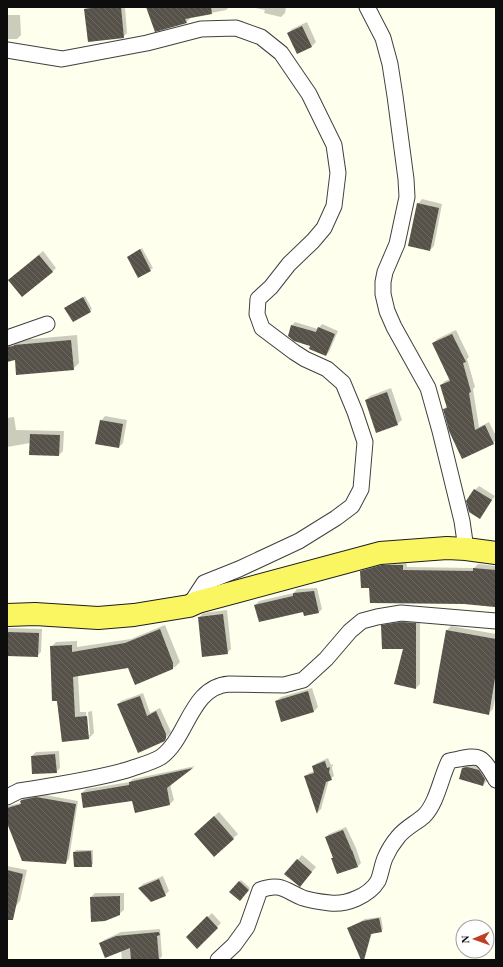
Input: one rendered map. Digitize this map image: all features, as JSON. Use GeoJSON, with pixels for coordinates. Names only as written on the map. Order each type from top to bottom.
{"type":"FeatureCollection","features":[{"type":"Feature","properties":{"kind":"main road"},"geometry":{"type":"LineString","coordinates":[[7,615],[35,614],[98,618],[134,615],[189,606],[205,600],[380,553],[447,548],[496,553]]}},
{"type":"Feature","properties":{"kind":"street"},"geometry":{"type":"LineString","coordinates":[[367,7],[383,38],[390,64],[406,179],[407,197],[397,244],[385,272],[383,294],[387,311],[394,327],[428,388],[462,522],[466,549]]}},
{"type":"Feature","properties":{"kind":"street"},"geometry":{"type":"LineString","coordinates":[[7,50],[62,59],[147,43],[201,29],[236,28],[260,37],[281,53],[309,94],[334,145],[338,173],[334,206],[324,228],[289,264],[271,287],[258,299],[257,314],[262,328],[305,359],[327,369],[343,383],[365,442],[361,489],[352,506],[299,541],[239,569],[204,583],[189,606]]}},
{"type":"Feature","properties":{"kind":"street"},"geometry":{"type":"LineString","coordinates":[[7,338],[47,324]]}},
{"type":"Feature","properties":{"kind":"street"},"geometry":{"type":"LineString","coordinates":[[7,797],[19,791],[105,776],[133,768],[160,757],[172,748],[202,697],[212,689],[221,685],[229,684],[284,685],[303,680],[326,659],[350,631],[362,621],[377,617],[401,614],[496,621]]}},
{"type":"Feature","properties":{"kind":"street"},"geometry":{"type":"LineString","coordinates":[[218,960],[234,945],[247,927],[260,890],[270,886],[282,888],[303,898],[335,904],[357,898],[367,892],[378,881],[386,856],[398,836],[425,815],[439,791],[444,772],[449,761],[474,756],[486,762],[496,780]]}},
{"type":"Feature","properties":{"kind":"building"},"geometry":{"type":"Polygon","coordinates":[[[121,7],[124,38],[88,42],[84,9],[121,7]]]}},
{"type":"Feature","properties":{"kind":"building"},"geometry":{"type":"Polygon","coordinates":[[[146,7],[211,7],[212,14],[185,19],[187,23],[155,32],[146,7]]]}},
{"type":"Feature","properties":{"kind":"building"},"geometry":{"type":"Polygon","coordinates":[[[302,26],[312,47],[297,54],[287,33],[302,26]]]}},
{"type":"Feature","properties":{"kind":"building"},"geometry":{"type":"Polygon","coordinates":[[[417,203],[439,208],[430,251],[408,246],[417,203]]]}},
{"type":"Feature","properties":{"kind":"building"},"geometry":{"type":"Polygon","coordinates":[[[140,249],[151,271],[138,278],[127,257],[140,249]]]}},
{"type":"Feature","properties":{"kind":"building"},"geometry":{"type":"Polygon","coordinates":[[[39,255],[53,272],[22,297],[8,280],[39,255]]]}},
{"type":"Feature","properties":{"kind":"building"},"geometry":{"type":"Polygon","coordinates":[[[83,297],[91,312],[73,322],[64,308],[83,297]]]}},
{"type":"Feature","properties":{"kind":"building"},"geometry":{"type":"Polygon","coordinates":[[[291,325],[316,332],[318,327],[335,334],[326,356],[309,349],[310,346],[294,341],[288,336],[291,325]]]}},
{"type":"Feature","properties":{"kind":"building"},"geometry":{"type":"Polygon","coordinates":[[[452,334],[466,362],[463,363],[471,392],[469,393],[475,430],[485,425],[494,444],[462,459],[449,431],[443,409],[447,408],[440,385],[450,381],[432,343],[452,334]]]}},
{"type":"Feature","properties":{"kind":"building"},"geometry":{"type":"Polygon","coordinates":[[[71,340],[74,370],[16,375],[15,360],[7,362],[7,347],[14,345],[71,340]]]}},
{"type":"Feature","properties":{"kind":"building"},"geometry":{"type":"Polygon","coordinates":[[[387,392],[398,425],[376,433],[365,400],[387,392]]]}},
{"type":"Feature","properties":{"kind":"building"},"geometry":{"type":"Polygon","coordinates":[[[100,420],[123,424],[119,448],[95,444],[100,420]]]}},
{"type":"Feature","properties":{"kind":"building"},"geometry":{"type":"Polygon","coordinates":[[[30,434],[60,435],[59,456],[29,455],[30,434]]]}},
{"type":"Feature","properties":{"kind":"building"},"geometry":{"type":"Polygon","coordinates":[[[474,489],[492,500],[480,519],[469,512],[466,501],[474,489]]]}},
{"type":"Feature","properties":{"kind":"building"},"geometry":{"type":"Polygon","coordinates":[[[382,565],[403,565],[403,570],[473,571],[473,568],[496,570],[495,607],[464,604],[370,603],[369,588],[361,588],[360,571],[382,565]]]}},
{"type":"Feature","properties":{"kind":"building"},"geometry":{"type":"Polygon","coordinates":[[[314,591],[319,613],[304,616],[303,612],[259,622],[254,605],[293,596],[293,593],[314,591]]]}},
{"type":"Feature","properties":{"kind":"building"},"geometry":{"type":"Polygon","coordinates":[[[223,614],[228,654],[202,657],[198,617],[223,614]]]}},
{"type":"Feature","properties":{"kind":"building"},"geometry":{"type":"Polygon","coordinates":[[[401,622],[416,623],[416,689],[394,684],[403,649],[382,649],[381,625],[401,622]]]}},
{"type":"Feature","properties":{"kind":"building"},"geometry":{"type":"Polygon","coordinates":[[[160,629],[173,663],[173,669],[135,685],[128,668],[73,677],[75,717],[87,716],[89,739],[62,742],[57,701],[52,701],[50,646],[72,645],[72,652],[125,643],[160,629]]]}},
{"type":"Feature","properties":{"kind":"building"},"geometry":{"type":"Polygon","coordinates":[[[446,630],[496,639],[496,672],[489,715],[433,703],[446,630]]]}},
{"type":"Feature","properties":{"kind":"building"},"geometry":{"type":"Polygon","coordinates":[[[8,632],[39,633],[38,657],[7,656],[8,632]]]}},
{"type":"Feature","properties":{"kind":"building"},"geometry":{"type":"Polygon","coordinates":[[[308,691],[314,712],[281,722],[275,701],[308,691]]]}},
{"type":"Feature","properties":{"kind":"building"},"geometry":{"type":"Polygon","coordinates":[[[140,696],[147,716],[156,711],[166,734],[166,738],[165,741],[138,753],[117,704],[140,696]]]}},
{"type":"Feature","properties":{"kind":"building"},"geometry":{"type":"Polygon","coordinates":[[[55,754],[57,773],[32,774],[31,756],[55,754]]]}},
{"type":"Feature","properties":{"kind":"building"},"geometry":{"type":"Polygon","coordinates":[[[325,761],[327,768],[330,767],[329,772],[332,780],[326,782],[317,814],[304,776],[314,773],[312,766],[325,761]]]}},
{"type":"Feature","properties":{"kind":"building"},"geometry":{"type":"Polygon","coordinates":[[[467,767],[479,770],[485,779],[483,786],[459,779],[462,768],[467,767]]]}},
{"type":"Feature","properties":{"kind":"building"},"geometry":{"type":"Polygon","coordinates":[[[193,768],[167,788],[170,805],[135,813],[132,801],[83,808],[81,793],[129,785],[129,782],[193,768]]]}},
{"type":"Feature","properties":{"kind":"building"},"geometry":{"type":"Polygon","coordinates":[[[36,797],[76,804],[66,864],[22,861],[7,823],[7,808],[21,804],[20,801],[22,800],[36,797]]]}},
{"type":"Feature","properties":{"kind":"building"},"geometry":{"type":"Polygon","coordinates":[[[214,816],[234,839],[214,857],[194,834],[214,816]]]}},
{"type":"Feature","properties":{"kind":"building"},"geometry":{"type":"Polygon","coordinates":[[[343,830],[358,867],[337,874],[325,837],[343,830]]]}},
{"type":"Feature","properties":{"kind":"building"},"geometry":{"type":"Polygon","coordinates":[[[91,851],[92,867],[74,867],[73,852],[91,851]]]}},
{"type":"Feature","properties":{"kind":"building"},"geometry":{"type":"Polygon","coordinates":[[[297,859],[312,872],[300,887],[284,874],[297,859]]]}},
{"type":"Feature","properties":{"kind":"building"},"geometry":{"type":"Polygon","coordinates":[[[7,870],[23,874],[13,920],[7,920],[7,870]]]}},
{"type":"Feature","properties":{"kind":"building"},"geometry":{"type":"Polygon","coordinates":[[[159,879],[166,896],[151,902],[138,888],[159,879]]]}},
{"type":"Feature","properties":{"kind":"building"},"geometry":{"type":"Polygon","coordinates":[[[239,881],[249,890],[240,901],[229,892],[239,881]]]}},
{"type":"Feature","properties":{"kind":"building"},"geometry":{"type":"Polygon","coordinates":[[[120,896],[120,915],[105,921],[91,922],[90,897],[120,896]]]}},
{"type":"Feature","properties":{"kind":"building"},"geometry":{"type":"Polygon","coordinates":[[[207,916],[218,928],[197,949],[186,937],[207,916]]]}},
{"type":"Feature","properties":{"kind":"building"},"geometry":{"type":"Polygon","coordinates":[[[379,918],[382,932],[371,934],[364,960],[361,960],[347,928],[363,921],[379,918]]]}},
{"type":"Feature","properties":{"kind":"building"},"geometry":{"type":"Polygon","coordinates":[[[159,932],[160,935],[157,936],[159,960],[131,960],[130,948],[105,958],[99,943],[116,936],[159,932]]]}}]}
